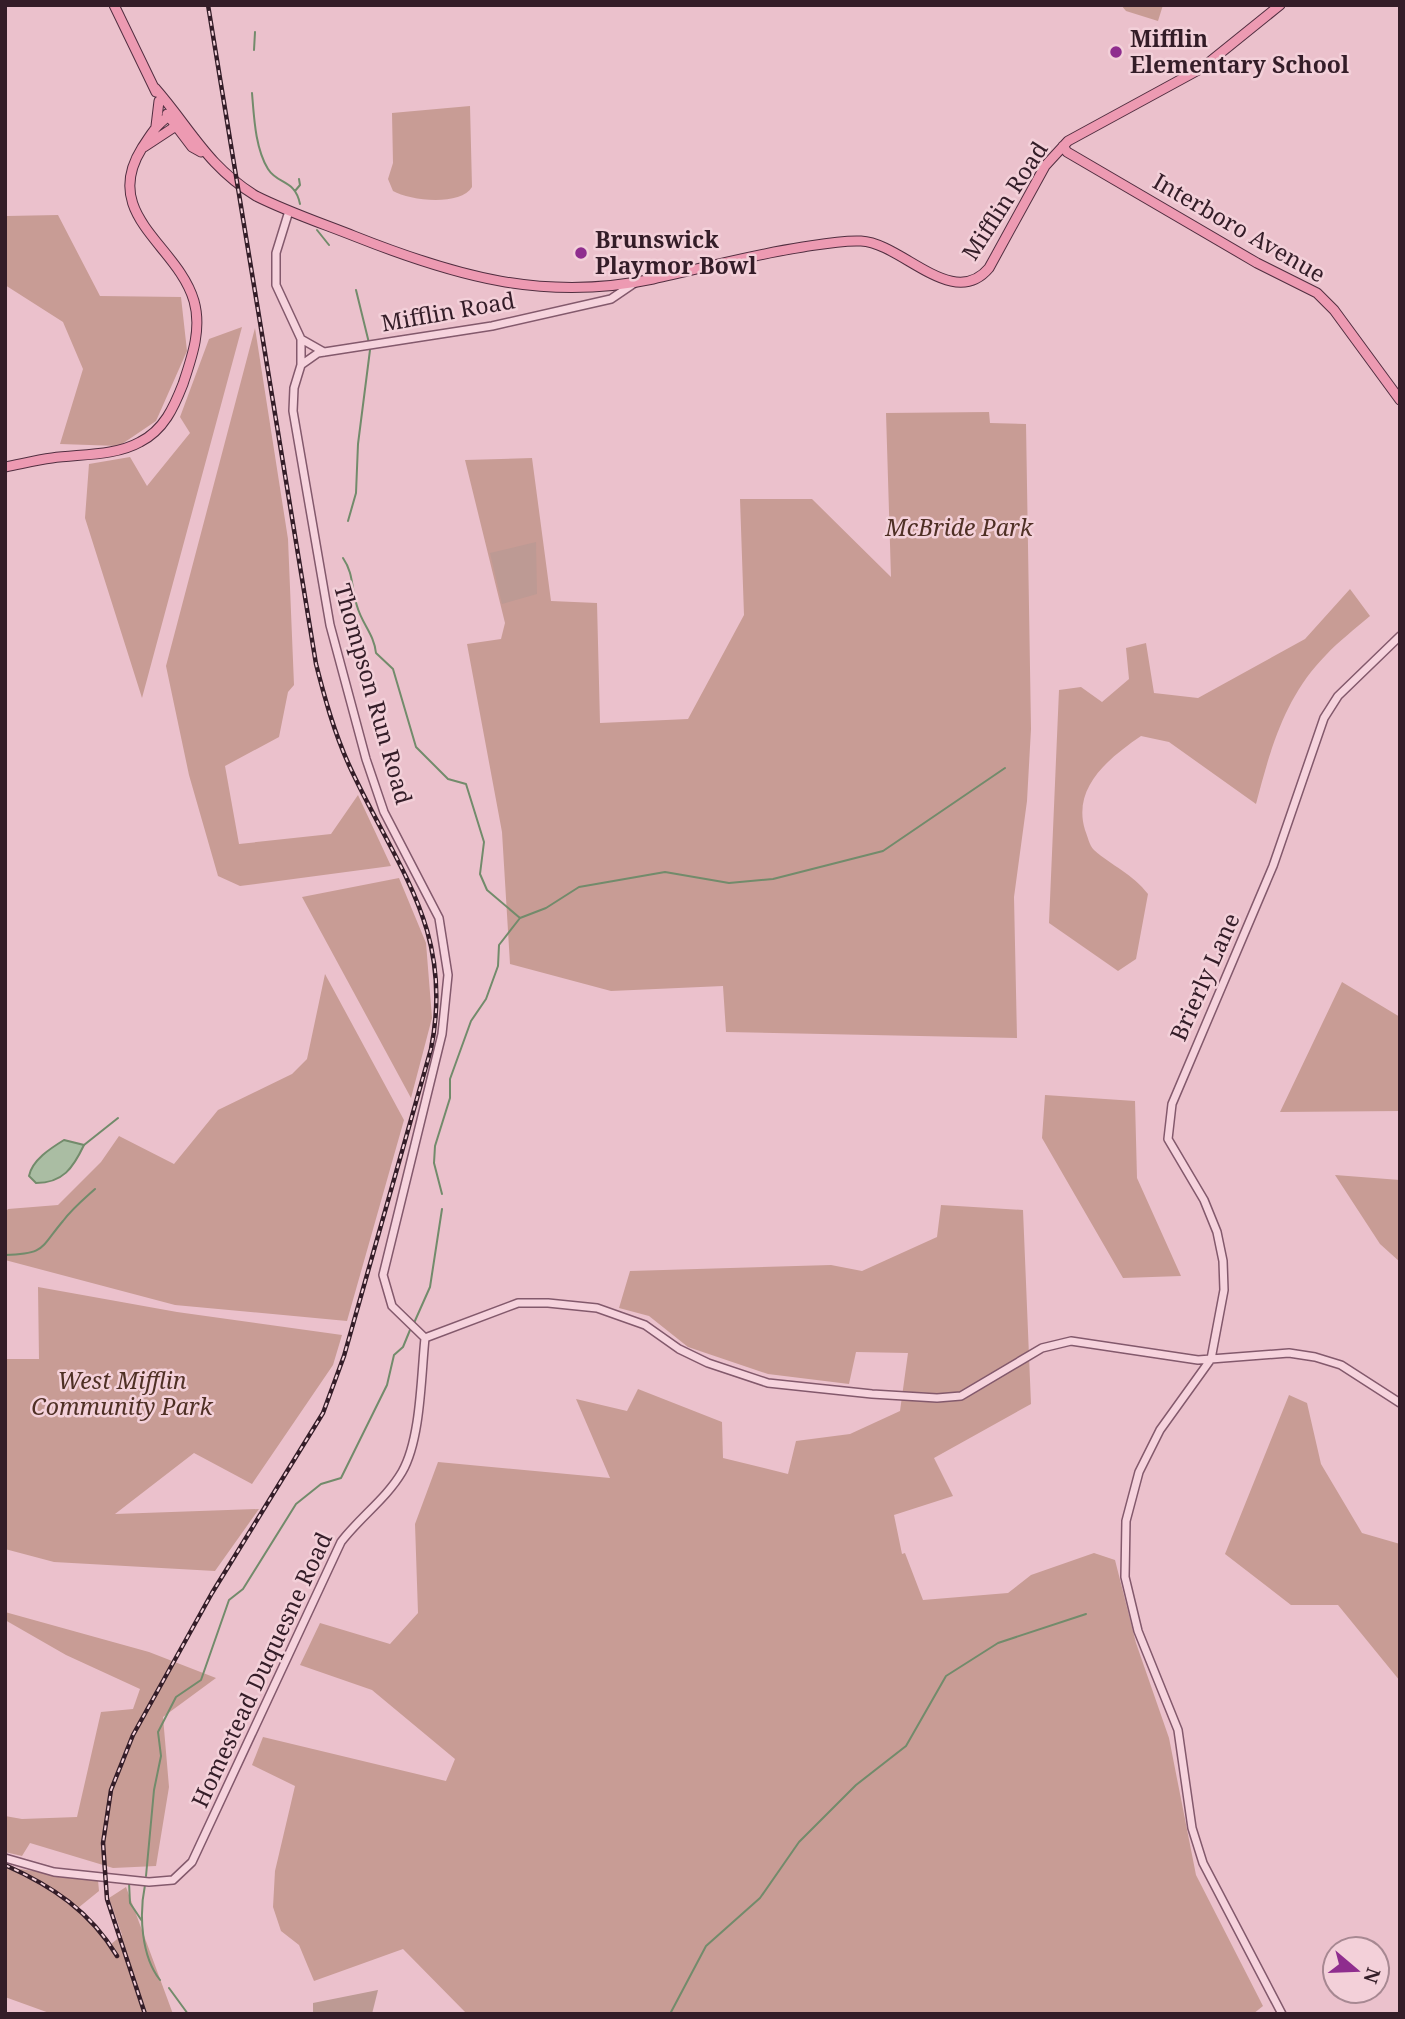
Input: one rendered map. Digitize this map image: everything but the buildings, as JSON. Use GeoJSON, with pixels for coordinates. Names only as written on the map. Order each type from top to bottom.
{"type":"FeatureCollection","features":[{"type":"Feature","properties":{"kind":"main road"},"geometry":{"type":"LineString","coordinates":[[114,5],[155,88],[189,143]]}},
{"type":"Feature","properties":{"kind":"main road","name":"Mifflin Road"},"geometry":{"type":"LineString","coordinates":[[636,282],[729,259],[849,241],[884,245],[937,277],[956,282],[970,281],[989,268],[1045,166],[1063,146],[1088,127],[1202,68],[1280,5]]}},
{"type":"Feature","properties":{"kind":"main road"},"geometry":{"type":"LineString","coordinates":[[155,88],[159,101],[171,115]]}},
{"type":"Feature","properties":{"kind":"main road"},"geometry":{"type":"LineString","coordinates":[[155,128],[159,101]]}},
{"type":"Feature","properties":{"kind":"main road"},"geometry":{"type":"LineString","coordinates":[[5,467],[130,447],[159,428],[178,397],[195,341],[196,310],[188,286],[143,225],[131,200],[130,180],[140,151],[155,128],[171,115]]}},
{"type":"Feature","properties":{"kind":"main road"},"geometry":{"type":"LineString","coordinates":[[140,151],[178,125]]}},
{"type":"Feature","properties":{"kind":"main road"},"geometry":{"type":"LineString","coordinates":[[178,125],[203,154]]}},
{"type":"Feature","properties":{"kind":"main road"},"geometry":{"type":"LineString","coordinates":[[161,138],[173,136],[189,143],[243,188],[289,211],[419,261],[473,277],[554,288],[636,282]]}},
{"type":"Feature","properties":{"kind":"main road","name":"Interboro Avenue"},"geometry":{"type":"LineString","coordinates":[[1063,146],[1067,152],[1325,299],[1400,400]]}},
{"type":"Feature","properties":{"kind":"street","name":"Thompson Run Road"},"geometry":{"type":"LineString","coordinates":[[289,211],[275,253],[274,276],[301,339],[301,365],[294,388],[293,411],[330,625],[366,759],[384,812],[439,918],[448,975],[442,1034],[383,1275],[392,1306],[425,1338]]}},
{"type":"Feature","properties":{"kind":"street","name":"Mifflin Road"},"geometry":{"type":"LineString","coordinates":[[324,352],[492,326],[611,299],[636,282]]}},
{"type":"Feature","properties":{"kind":"street"},"geometry":{"type":"LineString","coordinates":[[301,339],[324,352]]}},
{"type":"Feature","properties":{"kind":"street"},"geometry":{"type":"LineString","coordinates":[[301,365],[313,355],[324,352]]}},
{"type":"Feature","properties":{"kind":"street","name":"Brierly Lane"},"geometry":{"type":"LineString","coordinates":[[1211,1359],[1224,1290],[1223,1261],[1217,1232],[1203,1200],[1168,1139],[1169,1114],[1191,1056],[1273,866],[1324,718],[1338,696],[1400,636]]}},
{"type":"Feature","properties":{"kind":"street"},"geometry":{"type":"LineString","coordinates":[[425,1338],[518,1303],[576,1305],[597,1308],[645,1325],[678,1349],[708,1363],[768,1383],[937,1398],[961,1396],[1053,1343],[1071,1341],[1211,1359],[1289,1353],[1315,1357],[1341,1365],[1400,1403]]}},
{"type":"Feature","properties":{"kind":"street","name":"Homestead Duquesne Road"},"geometry":{"type":"LineString","coordinates":[[5,1858],[24,1861],[54,1872],[149,1881],[173,1880],[192,1862],[341,1542],[359,1518],[386,1495],[403,1470],[414,1434],[425,1338]]}},
{"type":"Feature","properties":{"kind":"street"},"geometry":{"type":"LineString","coordinates":[[1211,1359],[1167,1420],[1139,1472],[1126,1521],[1125,1577],[1138,1631],[1178,1730],[1192,1828],[1203,1863],[1282,2014]]}},
{"type":"Feature","properties":{"kind":"green space"},"geometry":{"type":"Polygon","coordinates":[[[1121,5],[1163,5],[1158,21],[1126,11],[1121,5]]]}},
{"type":"Feature","properties":{"kind":"green space"},"geometry":{"type":"Polygon","coordinates":[[[470,106],[472,187],[457,197],[435,200],[393,191],[388,179],[393,163],[392,113],[470,106]]]}},
{"type":"Feature","properties":{"kind":"green space"},"geometry":{"type":"Polygon","coordinates":[[[5,184],[7,216],[58,215],[100,296],[181,297],[187,351],[156,421],[119,446],[60,444],[83,369],[63,322],[5,285],[5,184]]]}},
{"type":"Feature","properties":{"kind":"green space"},"geometry":{"type":"Polygon","coordinates":[[[242,327],[142,698],[85,518],[89,464],[130,457],[147,486],[190,433],[180,417],[209,339],[242,327]]]}},
{"type":"Feature","properties":{"kind":"green space"},"geometry":{"type":"Polygon","coordinates":[[[255,328],[288,539],[294,685],[288,692],[279,737],[225,766],[239,844],[331,834],[358,795],[391,866],[240,886],[218,876],[189,775],[166,666],[255,328]]]}},
{"type":"Feature","properties":{"kind":"green space","name":"McBride Park"},"geometry":{"type":"Polygon","coordinates":[[[989,412],[990,423],[1026,424],[1031,729],[1027,801],[1014,897],[1017,1038],[726,1032],[723,986],[611,991],[510,964],[502,832],[467,644],[501,639],[505,623],[465,460],[532,458],[551,601],[597,603],[600,723],[688,719],[744,615],[740,499],[812,499],[891,577],[886,413],[989,412]]]}},
{"type":"Feature","properties":{"kind":"green space"},"geometry":{"type":"Polygon","coordinates":[[[1350,589],[1370,616],[1331,650],[1300,688],[1273,744],[1256,804],[1169,742],[1141,736],[1106,764],[1089,787],[1082,815],[1091,846],[1136,881],[1148,894],[1136,959],[1118,971],[1049,923],[1059,690],[1081,687],[1102,702],[1129,679],[1126,648],[1146,643],[1154,693],[1198,698],[1305,639],[1350,589]]]}},
{"type":"Feature","properties":{"kind":"green space"},"geometry":{"type":"Polygon","coordinates":[[[399,878],[426,943],[432,1018],[411,1098],[302,897],[399,878]]]}},
{"type":"Feature","properties":{"kind":"green space"},"geometry":{"type":"Polygon","coordinates":[[[325,974],[404,1120],[347,1321],[175,1305],[5,1260],[5,1213],[8,1209],[58,1205],[101,1162],[119,1136],[174,1164],[218,1110],[292,1074],[307,1059],[325,974]]]}},
{"type":"Feature","properties":{"kind":"green space"},"geometry":{"type":"Polygon","coordinates":[[[1342,982],[1400,1017],[1400,1111],[1280,1112],[1342,982]]]}},
{"type":"Feature","properties":{"kind":"green space"},"geometry":{"type":"Polygon","coordinates":[[[1045,1095],[1135,1101],[1137,1178],[1181,1276],[1123,1278],[1042,1138],[1045,1095]]]}},
{"type":"Feature","properties":{"kind":"green space"},"geometry":{"type":"Polygon","coordinates":[[[1335,1175],[1400,1180],[1400,1262],[1380,1244],[1335,1175]]]}},
{"type":"Feature","properties":{"kind":"green space"},"geometry":{"type":"Polygon","coordinates":[[[941,1205],[1023,1210],[1031,1404],[934,1458],[953,1496],[894,1515],[902,1554],[905,1553],[923,1600],[1008,1593],[1031,1575],[1094,1553],[1115,1560],[1136,1643],[1169,1738],[1196,1875],[1263,2006],[1253,2014],[467,2014],[403,1949],[314,1981],[299,1945],[281,1931],[273,1907],[275,1871],[295,1786],[252,1765],[263,1737],[446,1781],[455,1759],[372,1690],[300,1665],[320,1623],[390,1644],[418,1613],[415,1524],[438,1462],[610,1478],[576,1399],[627,1411],[638,1389],[722,1422],[723,1458],[788,1474],[796,1441],[850,1434],[900,1411],[908,1353],[856,1352],[849,1384],[768,1374],[688,1347],[649,1316],[619,1308],[630,1271],[831,1265],[862,1271],[937,1237],[941,1205]]]}},
{"type":"Feature","properties":{"kind":"green space","name":"West Mifflin Community Park"},"geometry":{"type":"Polygon","coordinates":[[[38,1287],[177,1312],[342,1335],[333,1365],[252,1484],[194,1453],[115,1514],[259,1509],[215,1571],[54,1562],[5,1549],[5,1359],[39,1359],[38,1287]]]}},
{"type":"Feature","properties":{"kind":"green space"},"geometry":{"type":"Polygon","coordinates":[[[1289,1395],[1307,1403],[1321,1464],[1362,1533],[1400,1544],[1400,1681],[1338,1605],[1291,1605],[1225,1554],[1289,1395]]]}},
{"type":"Feature","properties":{"kind":"green space"},"geometry":{"type":"Polygon","coordinates":[[[5,1612],[149,1652],[216,1678],[163,1717],[169,1787],[156,1866],[113,1868],[30,1843],[22,1856],[5,1852],[5,1816],[22,1819],[77,1817],[101,1712],[133,1709],[140,1689],[66,1655],[5,1620],[5,1612]]]}},
{"type":"Feature","properties":{"kind":"green space"},"geometry":{"type":"Polygon","coordinates":[[[5,1867],[98,1880],[99,1891],[78,1908],[110,1945],[122,1935],[109,1898],[126,1887],[173,2014],[52,2014],[5,1997],[5,1867]]]}},
{"type":"Feature","properties":{"kind":"shaded area"},"geometry":{"type":"Polygon","coordinates":[[[536,542],[537,594],[502,604],[490,553],[536,542]]]}},
{"type":"Feature","properties":{"kind":"shaded area"},"geometry":{"type":"Polygon","coordinates":[[[64,1140],[84,1145],[76,1161],[60,1177],[36,1183],[29,1176],[34,1165],[64,1140]]]}},
{"type":"Feature","properties":{"kind":"shaded area"},"geometry":{"type":"Polygon","coordinates":[[[378,1990],[372,2014],[313,2014],[313,2003],[378,1990]]]}},
{"type":"Feature","properties":{"kind":"waterway"},"geometry":{"type":"LineString","coordinates":[[254,50],[255,32]]}},
{"type":"Feature","properties":{"kind":"waterway"},"geometry":{"type":"LineString","coordinates":[[252,93],[260,152],[268,169],[294,190],[300,204]]}},
{"type":"Feature","properties":{"kind":"waterway"},"geometry":{"type":"LineString","coordinates":[[295,191],[300,185],[299,179]]}},
{"type":"Feature","properties":{"kind":"waterway"},"geometry":{"type":"LineString","coordinates":[[317,230],[329,245]]}},
{"type":"Feature","properties":{"kind":"waterway"},"geometry":{"type":"LineString","coordinates":[[356,290],[369,343]]}},
{"type":"Feature","properties":{"kind":"waterway"},"geometry":{"type":"LineString","coordinates":[[348,521],[356,493],[358,444],[370,350]]}},
{"type":"Feature","properties":{"kind":"waterway"},"geometry":{"type":"LineString","coordinates":[[343,558],[349,570],[359,612],[373,640],[376,653],[393,669],[416,747],[448,779],[466,784],[484,842],[480,874],[487,890],[520,918],[499,945],[498,966],[486,999],[471,1021],[450,1079],[450,1098],[435,1146],[434,1163],[442,1194]]}},
{"type":"Feature","properties":{"kind":"waterway"},"geometry":{"type":"LineString","coordinates":[[520,918],[546,908],[579,887],[665,872],[729,883],[773,879],[883,851],[1005,768]]}},
{"type":"Feature","properties":{"kind":"waterway"},"geometry":{"type":"LineString","coordinates":[[84,1145],[118,1118]]}},
{"type":"Feature","properties":{"kind":"waterway"},"geometry":{"type":"LineString","coordinates":[[5,1255],[28,1253],[41,1248],[70,1212],[95,1189]]}},
{"type":"Feature","properties":{"kind":"waterway"},"geometry":{"type":"LineString","coordinates":[[414,1323],[430,1287],[442,1209]]}},
{"type":"Feature","properties":{"kind":"waterway"},"geometry":{"type":"LineString","coordinates":[[146,1876],[154,1790],[161,1756],[158,1732],[176,1697],[201,1680],[229,1600],[243,1589],[296,1504],[321,1484],[341,1478],[387,1385],[394,1355],[403,1347],[410,1330]]}},
{"type":"Feature","properties":{"kind":"waterway"},"geometry":{"type":"LineString","coordinates":[[670,2014],[706,1946],[760,1898],[799,1842],[856,1785],[906,1746],[946,1676],[998,1643],[1086,1614]]}},
{"type":"Feature","properties":{"kind":"waterway"},"geometry":{"type":"LineString","coordinates":[[129,1882],[130,1903],[142,1921]]}},
{"type":"Feature","properties":{"kind":"waterway"},"geometry":{"type":"LineString","coordinates":[[145,1885],[142,1909],[145,1947],[160,1980]]}},
{"type":"Feature","properties":{"kind":"waterway"},"geometry":{"type":"LineString","coordinates":[[169,1988],[188,2014]]}},
{"type":"Feature","properties":{"kind":"railway"},"geometry":{"type":"LineString","coordinates":[[145,2014],[107,1899],[103,1843],[111,1790],[133,1735],[212,1593],[323,1413],[344,1356],[431,1049],[436,1006],[435,968],[428,933],[416,900],[344,753],[316,664],[208,5]]}},
{"type":"Feature","properties":{"kind":"railway"},"geometry":{"type":"LineString","coordinates":[[5,1865],[54,1891],[82,1913],[117,1956]]}},
{"type":"Feature","properties":{"kind":"place","name":"Mifflin Elementary School"},"geometry":{"type":"Point","coordinates":[1116,52]}},
{"type":"Feature","properties":{"kind":"place","name":"Brunswick Playmor Bowl"},"geometry":{"type":"Point","coordinates":[581,253]}}]}
